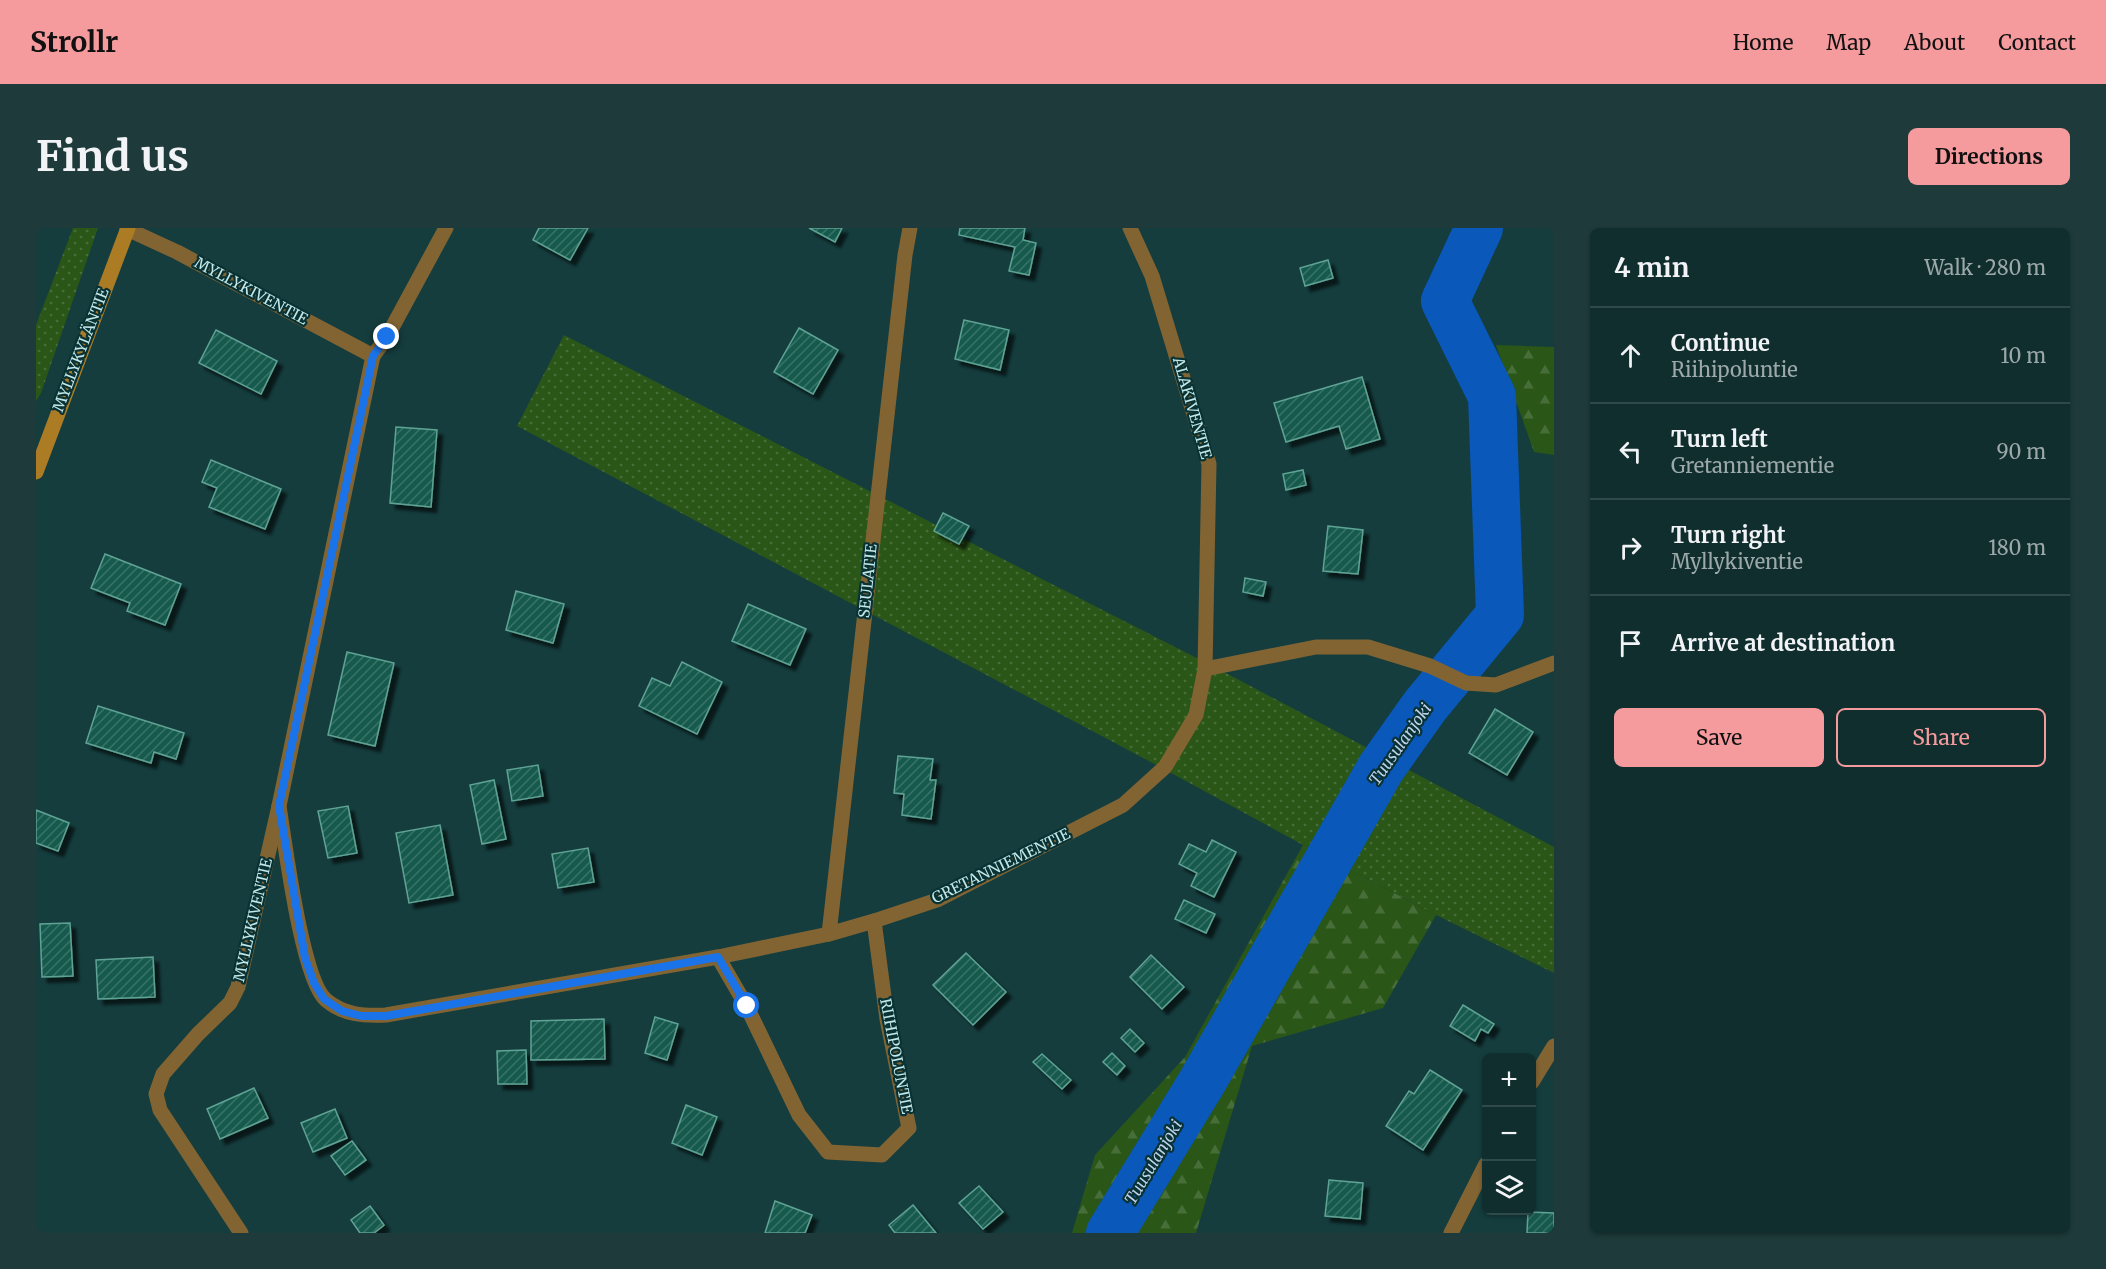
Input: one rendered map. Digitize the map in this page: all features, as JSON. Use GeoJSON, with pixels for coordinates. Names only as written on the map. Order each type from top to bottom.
{"type":"FeatureCollection","features":[{"type":"Feature","properties":{"kind":"main road","name":"MYLLYKYLÄNTIE"},"geometry":{"type":"LineString","coordinates":[[36,472],[127,229]]}},
{"type":"Feature","properties":{"kind":"street","name":"MYLLYKIVENTIE"},"geometry":{"type":"LineString","coordinates":[[241,1233],[160,1110],[156,1094],[163,1074],[198,1034],[230,1003],[238,987],[279,806],[373,356],[387,337],[446,228]]}},
{"type":"Feature","properties":{"kind":"street","name":"SEULATIE"},"geometry":{"type":"LineString","coordinates":[[829,934],[905,255],[910,228]]}},
{"type":"Feature","properties":{"kind":"street","name":"ALAKIVENTIE"},"geometry":{"type":"LineString","coordinates":[[1130,228],[1152,276],[1209,464],[1206,669]]}},
{"type":"Feature","properties":{"kind":"street","name":"MYLLYKIVENTIE"},"geometry":{"type":"LineString","coordinates":[[127,229],[177,252],[373,356]]}},
{"type":"Feature","properties":{"kind":"street"},"geometry":{"type":"LineString","coordinates":[[1206,669],[1316,647],[1368,647],[1430,666],[1466,683],[1496,685],[1554,663]]}},
{"type":"Feature","properties":{"kind":"street","name":"GRETANNIEMENTIE"},"geometry":{"type":"LineString","coordinates":[[361,1016],[386,1016],[718,957],[829,934],[937,900],[1123,805],[1165,767],[1196,715],[1206,669]]}},
{"type":"Feature","properties":{"kind":"street","name":"MYLLYKIVENTIE"},"geometry":{"type":"LineString","coordinates":[[279,806],[305,958],[314,983],[324,999],[342,1011],[361,1016]]}},
{"type":"Feature","properties":{"kind":"street","name":"RIIHIPOLUNTIE"},"geometry":{"type":"LineString","coordinates":[[718,957],[747,1006],[799,1115],[828,1152],[882,1155],[909,1128],[887,1019],[874,921]]}},
{"type":"Feature","properties":{"kind":"street"},"geometry":{"type":"LineString","coordinates":[[1536,1075],[1554,1046]]}},
{"type":"Feature","properties":{"kind":"street"},"geometry":{"type":"LineString","coordinates":[[1451,1233],[1482,1172]]}},
{"type":"Feature","properties":{"kind":"green space"},"geometry":{"type":"Polygon","coordinates":[[[73,228],[98,228],[41,393],[36,401],[36,325],[73,228]]]}},
{"type":"Feature","properties":{"kind":"green space"},"geometry":{"type":"Polygon","coordinates":[[[564,335],[1226,673],[1554,847],[1554,973],[1436,915],[1303,845],[517,426],[564,335]]]}},
{"type":"Feature","properties":{"kind":"green space"},"geometry":{"type":"Polygon","coordinates":[[[1496,345],[1554,347],[1554,455],[1534,452],[1496,345]]]}},
{"type":"Feature","properties":{"kind":"green space"},"geometry":{"type":"Polygon","coordinates":[[[1303,845],[1436,915],[1383,1008],[1252,1046],[1196,1233],[1072,1233],[1095,1155],[1185,1057],[1303,845]]]}},
{"type":"Feature","properties":{"kind":"building"},"geometry":{"type":"Polygon","coordinates":[[[539,228],[588,228],[570,260],[533,240],[539,228]]]}},
{"type":"Feature","properties":{"kind":"building"},"geometry":{"type":"Polygon","coordinates":[[[809,228],[842,228],[835,242],[809,228]]]}},
{"type":"Feature","properties":{"kind":"building"},"geometry":{"type":"Polygon","coordinates":[[[960,228],[1025,228],[1023,240],[1036,243],[1029,275],[1009,271],[1015,247],[959,235],[960,228]]]}},
{"type":"Feature","properties":{"kind":"building"},"geometry":{"type":"Polygon","coordinates":[[[1328,260],[1333,278],[1305,286],[1300,268],[1328,260]]]}},
{"type":"Feature","properties":{"kind":"building"},"geometry":{"type":"Polygon","coordinates":[[[964,320],[1009,330],[1000,370],[955,359],[964,320]]]}},
{"type":"Feature","properties":{"kind":"building"},"geometry":{"type":"Polygon","coordinates":[[[799,328],[838,350],[813,394],[774,372],[799,328]]]}},
{"type":"Feature","properties":{"kind":"building"},"geometry":{"type":"Polygon","coordinates":[[[216,330],[277,361],[261,394],[199,363],[216,330]]]}},
{"type":"Feature","properties":{"kind":"building"},"geometry":{"type":"Polygon","coordinates":[[[1362,377],[1380,439],[1346,449],[1339,426],[1286,442],[1274,403],[1362,377]]]}},
{"type":"Feature","properties":{"kind":"building"},"geometry":{"type":"Polygon","coordinates":[[[396,427],[437,430],[431,507],[390,503],[396,427]]]}},
{"type":"Feature","properties":{"kind":"building"},"geometry":{"type":"Polygon","coordinates":[[[211,460],[281,489],[265,529],[209,507],[217,488],[202,482],[211,460]]]}},
{"type":"Feature","properties":{"kind":"building"},"geometry":{"type":"Polygon","coordinates":[[[1303,470],[1306,485],[1286,490],[1283,474],[1303,470]]]}},
{"type":"Feature","properties":{"kind":"building"},"geometry":{"type":"Polygon","coordinates":[[[943,513],[969,526],[959,544],[934,531],[943,513]]]}},
{"type":"Feature","properties":{"kind":"building"},"geometry":{"type":"Polygon","coordinates":[[[1328,526],[1363,530],[1358,574],[1323,571],[1328,526]]]}},
{"type":"Feature","properties":{"kind":"building"},"geometry":{"type":"Polygon","coordinates":[[[105,554],[181,584],[165,625],[127,611],[130,603],[91,588],[105,554]]]}},
{"type":"Feature","properties":{"kind":"building"},"geometry":{"type":"Polygon","coordinates":[[[1245,578],[1266,582],[1263,596],[1243,592],[1245,578]]]}},
{"type":"Feature","properties":{"kind":"building"},"geometry":{"type":"Polygon","coordinates":[[[516,591],[564,604],[553,643],[506,630],[516,591]]]}},
{"type":"Feature","properties":{"kind":"building"},"geometry":{"type":"Polygon","coordinates":[[[748,604],[806,629],[790,665],[732,641],[748,604]]]}},
{"type":"Feature","properties":{"kind":"building"},"geometry":{"type":"Polygon","coordinates":[[[347,652],[394,663],[375,746],[328,735],[347,652]]]}},
{"type":"Feature","properties":{"kind":"building"},"geometry":{"type":"Polygon","coordinates":[[[682,662],[722,682],[697,734],[639,706],[652,678],[670,686],[682,662]]]}},
{"type":"Feature","properties":{"kind":"building"},"geometry":{"type":"Polygon","coordinates":[[[98,706],[184,733],[176,759],[154,752],[151,763],[86,743],[98,706]]]}},
{"type":"Feature","properties":{"kind":"building"},"geometry":{"type":"Polygon","coordinates":[[[1495,709],[1533,732],[1507,775],[1469,753],[1495,709]]]}},
{"type":"Feature","properties":{"kind":"building"},"geometry":{"type":"Polygon","coordinates":[[[898,756],[933,759],[930,780],[936,780],[931,819],[902,815],[904,794],[894,793],[898,756]]]}},
{"type":"Feature","properties":{"kind":"building"},"geometry":{"type":"Polygon","coordinates":[[[538,765],[543,796],[512,801],[507,770],[538,765]]]}},
{"type":"Feature","properties":{"kind":"building"},"geometry":{"type":"Polygon","coordinates":[[[494,780],[506,839],[482,844],[470,785],[494,780]]]}},
{"type":"Feature","properties":{"kind":"building"},"geometry":{"type":"Polygon","coordinates":[[[348,806],[357,853],[328,858],[318,811],[348,806]]]}},
{"type":"Feature","properties":{"kind":"building"},"geometry":{"type":"Polygon","coordinates":[[[36,810],[69,823],[58,851],[36,843],[36,810]]]}},
{"type":"Feature","properties":{"kind":"building"},"geometry":{"type":"Polygon","coordinates":[[[440,825],[453,895],[409,903],[396,833],[440,825]]]}},
{"type":"Feature","properties":{"kind":"building"},"geometry":{"type":"Polygon","coordinates":[[[1212,840],[1236,852],[1214,897],[1191,886],[1197,873],[1179,864],[1189,844],[1206,852],[1212,840]]]}},
{"type":"Feature","properties":{"kind":"building"},"geometry":{"type":"Polygon","coordinates":[[[588,848],[594,882],[558,888],[552,854],[588,848]]]}},
{"type":"Feature","properties":{"kind":"building"},"geometry":{"type":"Polygon","coordinates":[[[1184,900],[1215,914],[1206,933],[1175,919],[1184,900]]]}},
{"type":"Feature","properties":{"kind":"building"},"geometry":{"type":"Polygon","coordinates":[[[70,923],[73,976],[42,977],[40,924],[70,923]]]}},
{"type":"Feature","properties":{"kind":"building"},"geometry":{"type":"Polygon","coordinates":[[[966,953],[1006,992],[973,1025],[933,985],[966,953]]]}},
{"type":"Feature","properties":{"kind":"building"},"geometry":{"type":"Polygon","coordinates":[[[1151,955],[1184,987],[1162,1009],[1130,977],[1151,955]]]}},
{"type":"Feature","properties":{"kind":"building"},"geometry":{"type":"Polygon","coordinates":[[[153,957],[155,997],[98,999],[96,960],[153,957]]]}},
{"type":"Feature","properties":{"kind":"building"},"geometry":{"type":"Polygon","coordinates":[[[1463,1005],[1494,1024],[1488,1033],[1481,1029],[1475,1041],[1450,1026],[1463,1005]]]}},
{"type":"Feature","properties":{"kind":"building"},"geometry":{"type":"Polygon","coordinates":[[[655,1017],[678,1024],[667,1060],[645,1053],[655,1017]]]}},
{"type":"Feature","properties":{"kind":"building"},"geometry":{"type":"Polygon","coordinates":[[[604,1019],[605,1059],[531,1060],[531,1021],[604,1019]]]}},
{"type":"Feature","properties":{"kind":"building"},"geometry":{"type":"Polygon","coordinates":[[[1130,1029],[1144,1043],[1135,1052],[1121,1038],[1130,1029]]]}},
{"type":"Feature","properties":{"kind":"building"},"geometry":{"type":"Polygon","coordinates":[[[526,1050],[527,1084],[498,1084],[497,1051],[526,1050]]]}},
{"type":"Feature","properties":{"kind":"building"},"geometry":{"type":"Polygon","coordinates":[[[1112,1053],[1125,1066],[1117,1075],[1103,1062],[1112,1053]]]}},
{"type":"Feature","properties":{"kind":"building"},"geometry":{"type":"Polygon","coordinates":[[[1042,1054],[1071,1080],[1062,1089],[1033,1062],[1042,1054]]]}},
{"type":"Feature","properties":{"kind":"building"},"geometry":{"type":"Polygon","coordinates":[[[1430,1070],[1462,1090],[1423,1150],[1386,1126],[1409,1091],[1414,1094],[1430,1070]]]}},
{"type":"Feature","properties":{"kind":"building"},"geometry":{"type":"Polygon","coordinates":[[[254,1088],[268,1118],[220,1139],[207,1109],[254,1088]]]}},
{"type":"Feature","properties":{"kind":"building"},"geometry":{"type":"Polygon","coordinates":[[[686,1105],[717,1117],[702,1155],[672,1143],[686,1105]]]}},
{"type":"Feature","properties":{"kind":"building"},"geometry":{"type":"Polygon","coordinates":[[[335,1109],[347,1138],[313,1152],[301,1123],[335,1109]]]}},
{"type":"Feature","properties":{"kind":"building"},"geometry":{"type":"Polygon","coordinates":[[[352,1141],[366,1160],[345,1175],[331,1156],[352,1141]]]}},
{"type":"Feature","properties":{"kind":"building"},"geometry":{"type":"Polygon","coordinates":[[[1329,1180],[1363,1183],[1360,1219],[1325,1216],[1329,1180]]]}},
{"type":"Feature","properties":{"kind":"building"},"geometry":{"type":"Polygon","coordinates":[[[979,1186],[1003,1212],[983,1229],[959,1203],[979,1186]]]}},
{"type":"Feature","properties":{"kind":"building"},"geometry":{"type":"Polygon","coordinates":[[[775,1201],[812,1215],[805,1233],[765,1233],[775,1201]]]}},
{"type":"Feature","properties":{"kind":"building"},"geometry":{"type":"Polygon","coordinates":[[[913,1205],[936,1233],[895,1233],[889,1225],[913,1205]]]}},
{"type":"Feature","properties":{"kind":"building"},"geometry":{"type":"Polygon","coordinates":[[[370,1206],[384,1225],[374,1233],[360,1233],[351,1220],[370,1206]]]}},
{"type":"Feature","properties":{"kind":"building"},"geometry":{"type":"Polygon","coordinates":[[[1536,1212],[1554,1213],[1554,1233],[1527,1233],[1528,1215],[1536,1215],[1536,1212]]]}},
{"type":"Feature","properties":{"kind":"waterway","name":"Tuusulanjoki"},"geometry":{"type":"LineString","coordinates":[[1110,1233],[1202,1082],[1381,768],[1425,706],[1500,615],[1492,396],[1445,301],[1479,228]]}},
{"type":"Feature","properties":{"kind":"route"},"geometry":{"type":"LineString","coordinates":[[387,337],[373,356],[279,806],[305,958],[314,983],[324,999],[342,1011],[361,1016],[386,1016],[718,957],[747,1006]]}}]}
